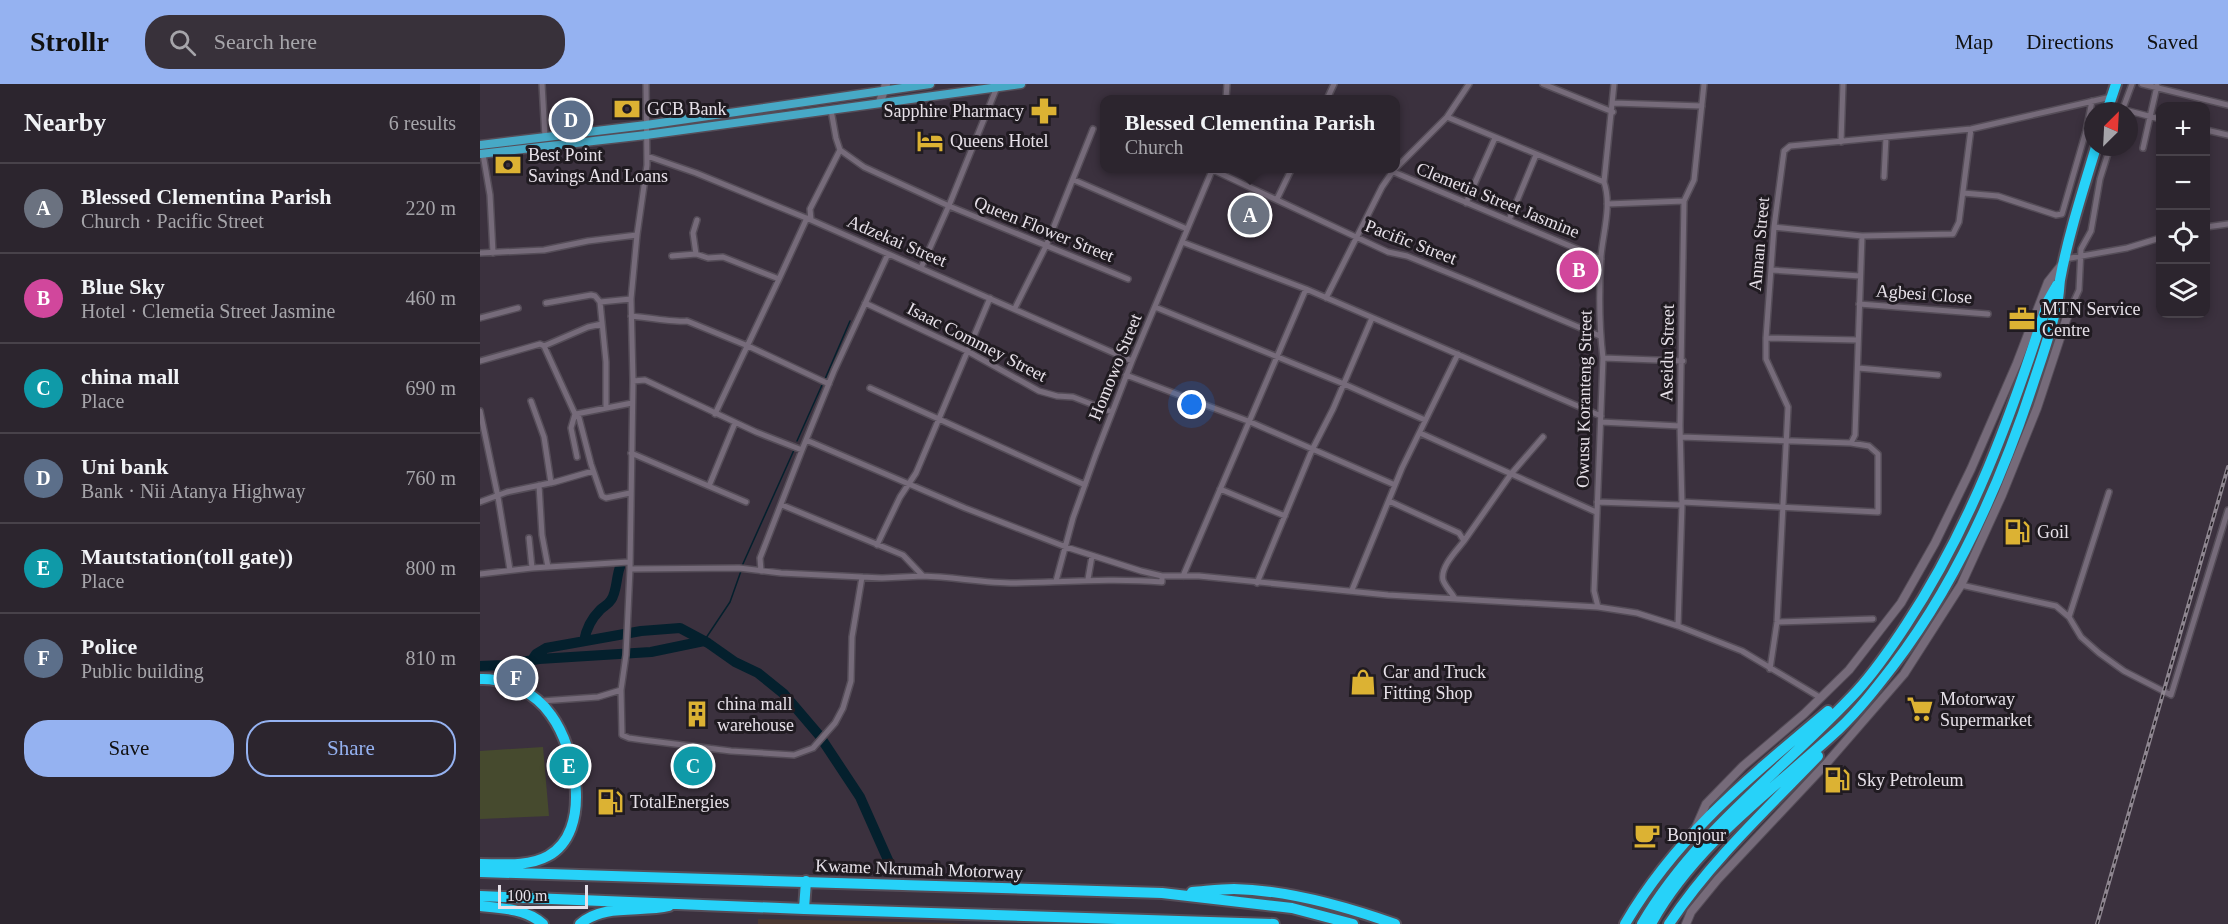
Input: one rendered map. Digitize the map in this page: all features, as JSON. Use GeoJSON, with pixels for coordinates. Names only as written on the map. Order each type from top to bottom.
{"type":"FeatureCollection","features":[{"type":"Feature","properties":{"kind":"highway"},"geometry":{"type":"LineString","coordinates":[[2110,102],[2116,84]]}},
{"type":"Feature","properties":{"kind":"highway"},"geometry":{"type":"LineString","coordinates":[[1669,924],[1682,904],[1746,831],[1829,744],[1864,702],[1918,631],[1949,582],[2006,461],[2025,411],[2058,302],[2060,280],[2094,156]]}},
{"type":"Feature","properties":{"kind":"highway"},"geometry":{"type":"LineString","coordinates":[[1651,924],[1676,885],[1697,861],[1857,691],[1888,652],[1930,589],[2008,422],[2048,301],[2060,280]]}},
{"type":"Feature","properties":{"kind":"highway"},"geometry":{"type":"LineString","coordinates":[[1616,924],[1638,901],[1695,829],[1728,796],[1828,710],[1879,658],[1888,652]]}},
{"type":"Feature","properties":{"kind":"highway"},"geometry":{"type":"LineString","coordinates":[[480,679],[513,685],[539,702],[557,723],[567,748],[576,795],[574,822],[563,844],[544,858],[529,863],[480,864]]}},
{"type":"Feature","properties":{"kind":"highway"},"geometry":{"type":"LineString","coordinates":[[1642,924],[1665,887],[1718,825],[1787,767],[1840,728]]}},
{"type":"Feature","properties":{"kind":"highway","name":"Kwame Nkrumah Motorway"},"geometry":{"type":"LineString","coordinates":[[480,872],[1162,893],[1292,908],[1353,924]]}},
{"type":"Feature","properties":{"kind":"highway"},"geometry":{"type":"LineString","coordinates":[[804,909],[806,881]]}},
{"type":"Feature","properties":{"kind":"highway"},"geometry":{"type":"LineString","coordinates":[[1162,893],[1234,889],[1288,895],[1355,910],[1395,924]]}},
{"type":"Feature","properties":{"kind":"highway"},"geometry":{"type":"LineString","coordinates":[[480,896],[1274,924]]}},
{"type":"Feature","properties":{"kind":"highway"},"geometry":{"type":"LineString","coordinates":[[1625,924],[1638,901]]}},
{"type":"Feature","properties":{"kind":"highway"},"geometry":{"type":"LineString","coordinates":[[580,924],[607,911],[654,910],[681,903]]}},
{"type":"Feature","properties":{"kind":"highway"},"geometry":{"type":"LineString","coordinates":[[1674,924],[1682,904]]}},
{"type":"Feature","properties":{"kind":"highway"},"geometry":{"type":"LineString","coordinates":[[480,906],[517,910],[537,918],[543,924]]}},
{"type":"Feature","properties":{"kind":"highway"},"geometry":{"type":"LineString","coordinates":[[1182,921],[1199,924]]}},
{"type":"Feature","properties":{"kind":"main road"},"geometry":{"type":"LineString","coordinates":[[481,151],[545,137],[646,125],[885,87],[930,84]]}},
{"type":"Feature","properties":{"kind":"main road"},"geometry":{"type":"LineString","coordinates":[[481,151],[646,135],[1022,84]]}},
{"type":"Feature","properties":{"kind":"street"},"geometry":{"type":"LineString","coordinates":[[542,84],[545,137]]}},
{"type":"Feature","properties":{"kind":"street"},"geometry":{"type":"LineString","coordinates":[[646,84],[647,156],[637,235],[631,316],[633,381],[630,569],[626,655],[621,690],[622,735],[629,738],[730,751],[794,755],[813,748],[835,723],[843,708],[853,660],[854,624],[862,577]]}},
{"type":"Feature","properties":{"kind":"street"},"geometry":{"type":"LineString","coordinates":[[1400,164],[1447,117],[1469,84]]}},
{"type":"Feature","properties":{"kind":"street"},"geometry":{"type":"LineString","coordinates":[[1543,84],[1613,112]]}},
{"type":"Feature","properties":{"kind":"street","name":"Owusu Koranteng Street"},"geometry":{"type":"LineString","coordinates":[[1598,607],[1594,591],[1603,358],[1600,336],[1601,259],[1607,204],[1604,182],[1607,141],[1613,112],[1614,84]]}},
{"type":"Feature","properties":{"kind":"street","name":"Aseidu Street"},"geometry":{"type":"LineString","coordinates":[[1678,626],[1682,504],[1680,426],[1683,361],[1684,201],[1694,180],[1704,84]]}},
{"type":"Feature","properties":{"kind":"street"},"geometry":{"type":"LineString","coordinates":[[1841,142],[1843,84]]}},
{"type":"Feature","properties":{"kind":"street"},"geometry":{"type":"LineString","coordinates":[[2128,102],[2132,84]]}},
{"type":"Feature","properties":{"kind":"street"},"geometry":{"type":"LineString","coordinates":[[2142,84],[2228,105]]}},
{"type":"Feature","properties":{"kind":"street"},"geometry":{"type":"LineString","coordinates":[[2143,148],[2157,86]]}},
{"type":"Feature","properties":{"kind":"street"},"geometry":{"type":"LineString","coordinates":[[880,102],[885,87]]}},
{"type":"Feature","properties":{"kind":"street"},"geometry":{"type":"LineString","coordinates":[[921,268],[949,206],[997,87]]}},
{"type":"Feature","properties":{"kind":"street","name":"Annan Street"},"geometry":{"type":"LineString","coordinates":[[1770,669],[1778,622],[1788,407],[1766,359],[1766,338],[1774,227],[1783,154],[1786,147],[1971,129],[2111,97]]}},
{"type":"Feature","properties":{"kind":"street"},"geometry":{"type":"LineString","coordinates":[[1963,193],[1998,196],[2056,215],[2062,214],[2086,131],[2092,101]]}},
{"type":"Feature","properties":{"kind":"street"},"geometry":{"type":"LineString","coordinates":[[1614,103],[1702,106]]}},
{"type":"Feature","properties":{"kind":"street"},"geometry":{"type":"LineString","coordinates":[[715,414],[809,219],[810,209],[840,150],[831,110]]}},
{"type":"Feature","properties":{"kind":"street"},"geometry":{"type":"LineString","coordinates":[[2138,114],[2156,118]]}},
{"type":"Feature","properties":{"kind":"street"},"geometry":{"type":"LineString","coordinates":[[1447,117],[1604,182]]}},
{"type":"Feature","properties":{"kind":"street"},"geometry":{"type":"LineString","coordinates":[[1015,308],[1046,246],[1093,129]]}},
{"type":"Feature","properties":{"kind":"street"},"geometry":{"type":"LineString","coordinates":[[1774,227],[1862,236],[1953,234],[1959,222],[1971,129]]}},
{"type":"Feature","properties":{"kind":"street"},"geometry":{"type":"LineString","coordinates":[[2210,131],[2228,135]]}},
{"type":"Feature","properties":{"kind":"street"},"geometry":{"type":"LineString","coordinates":[[1884,177],[1886,137]]}},
{"type":"Feature","properties":{"kind":"street"},"geometry":{"type":"LineString","coordinates":[[1466,203],[1495,138]]}},
{"type":"Feature","properties":{"kind":"street","name":"Queen Flower Street"},"geometry":{"type":"LineString","coordinates":[[840,150],[880,175],[949,206],[1128,279]]}},
{"type":"Feature","properties":{"kind":"street"},"geometry":{"type":"LineString","coordinates":[[481,151],[490,195],[493,253]]}},
{"type":"Feature","properties":{"kind":"street"},"geometry":{"type":"LineString","coordinates":[[1509,220],[1536,155]]}},
{"type":"Feature","properties":{"kind":"street","name":"Adzekai Street"},"geometry":{"type":"LineString","coordinates":[[647,156],[696,172],[809,219],[1131,361]]}},
{"type":"Feature","properties":{"kind":"street"},"geometry":{"type":"LineString","coordinates":[[1686,924],[1691,912],[1718,879],[1825,765],[1904,674],[1961,585],[2002,495],[2037,408],[2068,314],[2079,290],[2081,249],[2092,225],[2100,179],[2107,156]]}},
{"type":"Feature","properties":{"kind":"street","name":"Homowo Street"},"geometry":{"type":"LineString","coordinates":[[1056,580],[1084,486],[1131,361],[1211,173]]}},
{"type":"Feature","properties":{"kind":"street","name":"Pacific Street"},"geometry":{"type":"LineString","coordinates":[[1222,173],[1388,252],[1407,256],[1600,336]]}},
{"type":"Feature","properties":{"kind":"street"},"geometry":{"type":"LineString","coordinates":[[1277,199],[1290,173]]}},
{"type":"Feature","properties":{"kind":"street"},"geometry":{"type":"LineString","coordinates":[[1326,298],[1356,237],[1392,173]]}},
{"type":"Feature","properties":{"kind":"street","name":"Clemetia Street Jasmine"},"geometry":{"type":"LineString","coordinates":[[1400,173],[1601,259]]}},
{"type":"Feature","properties":{"kind":"street"},"geometry":{"type":"LineString","coordinates":[[1074,180],[1187,229]]}},
{"type":"Feature","properties":{"kind":"street"},"geometry":{"type":"LineString","coordinates":[[1607,204],[1684,201]]}},
{"type":"Feature","properties":{"kind":"street"},"geometry":{"type":"LineString","coordinates":[[696,254],[693,233],[697,220]]}},
{"type":"Feature","properties":{"kind":"street"},"geometry":{"type":"LineString","coordinates":[[2210,226],[2228,224]]}},
{"type":"Feature","properties":{"kind":"street"},"geometry":{"type":"LineString","coordinates":[[480,253],[544,250],[588,241],[637,235]]}},
{"type":"Feature","properties":{"kind":"street"},"geometry":{"type":"LineString","coordinates":[[1851,443],[1855,435],[1862,236]]}},
{"type":"Feature","properties":{"kind":"street"},"geometry":{"type":"LineString","coordinates":[[1695,829],[1706,804],[1743,766],[1821,698],[1849,670],[1901,603],[1935,543],[1971,469],[2017,363],[2048,282],[2066,259],[2127,249],[2156,239]]}},
{"type":"Feature","properties":{"kind":"street"},"geometry":{"type":"LineString","coordinates":[[1182,242],[1306,289],[1458,354],[1601,419],[1680,426]]}},
{"type":"Feature","properties":{"kind":"street"},"geometry":{"type":"LineString","coordinates":[[672,256],[696,254],[708,258],[723,257],[779,279]]}},
{"type":"Feature","properties":{"kind":"street"},"geometry":{"type":"LineString","coordinates":[[761,571],[760,558],[828,384],[888,254]]}},
{"type":"Feature","properties":{"kind":"street"},"geometry":{"type":"LineString","coordinates":[[1772,270],[1860,276]]}},
{"type":"Feature","properties":{"kind":"street"},"geometry":{"type":"LineString","coordinates":[[1184,576],[1306,289]]}},
{"type":"Feature","properties":{"kind":"street"},"geometry":{"type":"LineString","coordinates":[[546,303],[591,295],[597,297],[600,302],[606,408]]}},
{"type":"Feature","properties":{"kind":"street"},"geometry":{"type":"LineString","coordinates":[[600,302],[632,298]]}},
{"type":"Feature","properties":{"kind":"street"},"geometry":{"type":"LineString","coordinates":[[878,545],[900,497],[916,473],[990,298]]}},
{"type":"Feature","properties":{"kind":"street","name":"Isaac Commey Street"},"geometry":{"type":"LineString","coordinates":[[865,303],[967,351],[1039,391],[1073,397],[1112,412]]}},
{"type":"Feature","properties":{"kind":"street","name":"Agbesi Close"},"geometry":{"type":"LineString","coordinates":[[1859,304],[1988,314]]}},
{"type":"Feature","properties":{"kind":"street"},"geometry":{"type":"LineString","coordinates":[[1155,307],[1344,384],[1425,420]]}},
{"type":"Feature","properties":{"kind":"street"},"geometry":{"type":"LineString","coordinates":[[480,318],[518,308]]}},
{"type":"Feature","properties":{"kind":"street"},"geometry":{"type":"LineString","coordinates":[[631,316],[680,323],[687,321],[748,346],[828,384]]}},
{"type":"Feature","properties":{"kind":"street"},"geometry":{"type":"LineString","coordinates":[[1257,583],[1312,450],[1344,384],[1372,318]]}},
{"type":"Feature","properties":{"kind":"street"},"geometry":{"type":"LineString","coordinates":[[480,361],[540,344],[544,346],[588,327],[602,324]]}},
{"type":"Feature","properties":{"kind":"street"},"geometry":{"type":"LineString","coordinates":[[1766,338],[1857,340]]}},
{"type":"Feature","properties":{"kind":"street"},"geometry":{"type":"LineString","coordinates":[[544,346],[576,414],[602,496],[606,498],[630,493]]}},
{"type":"Feature","properties":{"kind":"street"},"geometry":{"type":"LineString","coordinates":[[1352,590],[1395,485],[1458,354]]}},
{"type":"Feature","properties":{"kind":"street"},"geometry":{"type":"LineString","coordinates":[[1603,358],[1683,361]]}},
{"type":"Feature","properties":{"kind":"street"},"geometry":{"type":"LineString","coordinates":[[1858,368],[1938,375]]}},
{"type":"Feature","properties":{"kind":"street"},"geometry":{"type":"LineString","coordinates":[[1126,375],[1248,421],[1395,485]]}},
{"type":"Feature","properties":{"kind":"street"},"geometry":{"type":"LineString","coordinates":[[633,381],[645,380],[735,423],[802,450]]}},
{"type":"Feature","properties":{"kind":"street"},"geometry":{"type":"LineString","coordinates":[[870,388],[1084,486]]}},
{"type":"Feature","properties":{"kind":"street"},"geometry":{"type":"LineString","coordinates":[[531,400],[544,437],[551,483]]}},
{"type":"Feature","properties":{"kind":"street"},"geometry":{"type":"LineString","coordinates":[[576,414],[632,403]]}},
{"type":"Feature","properties":{"kind":"street"},"geometry":{"type":"LineString","coordinates":[[480,411],[510,570]]}},
{"type":"Feature","properties":{"kind":"street"},"geometry":{"type":"LineString","coordinates":[[576,414],[571,428],[577,457]]}},
{"type":"Feature","properties":{"kind":"street"},"geometry":{"type":"LineString","coordinates":[[710,486],[735,423]]}},
{"type":"Feature","properties":{"kind":"street"},"geometry":{"type":"LineString","coordinates":[[1420,433],[1596,512]]}},
{"type":"Feature","properties":{"kind":"street"},"geometry":{"type":"LineString","coordinates":[[1454,597],[1443,580],[1443,574],[1511,474],[1543,437]]}},
{"type":"Feature","properties":{"kind":"street"},"geometry":{"type":"LineString","coordinates":[[1597,502],[1878,512],[1878,454],[1869,446],[1851,443],[1681,437]]}},
{"type":"Feature","properties":{"kind":"street"},"geometry":{"type":"LineString","coordinates":[[806,440],[908,485],[1066,547],[1162,576],[1352,590],[1388,595],[1598,607],[1637,613],[1742,651],[1821,698]]}},
{"type":"Feature","properties":{"kind":"street"},"geometry":{"type":"LineString","coordinates":[[631,453],[746,502]]}},
{"type":"Feature","properties":{"kind":"street"},"geometry":{"type":"LineString","coordinates":[[480,502],[507,492],[593,471]]}},
{"type":"Feature","properties":{"kind":"street"},"geometry":{"type":"LineString","coordinates":[[539,485],[542,535],[548,567]]}},
{"type":"Feature","properties":{"kind":"street"},"geometry":{"type":"LineString","coordinates":[[1220,489],[1285,516]]}},
{"type":"Feature","properties":{"kind":"street"},"geometry":{"type":"LineString","coordinates":[[2069,617],[2109,492]]}},
{"type":"Feature","properties":{"kind":"street"},"geometry":{"type":"LineString","coordinates":[[1389,501],[1454,530],[1464,541]]}},
{"type":"Feature","properties":{"kind":"street"},"geometry":{"type":"LineString","coordinates":[[782,505],[903,555],[923,576]]}},
{"type":"Feature","properties":{"kind":"street"},"geometry":{"type":"LineString","coordinates":[[1961,585],[2056,606],[2069,617],[2075,631],[2099,653],[2124,671],[2171,695],[2228,510]]}},
{"type":"Feature","properties":{"kind":"street"},"geometry":{"type":"LineString","coordinates":[[529,538],[532,568]]}},
{"type":"Feature","properties":{"kind":"street"},"geometry":{"type":"LineString","coordinates":[[1088,579],[1092,556]]}},
{"type":"Feature","properties":{"kind":"street"},"geometry":{"type":"LineString","coordinates":[[480,574],[532,568],[629,562]]}},
{"type":"Feature","properties":{"kind":"street"},"geometry":{"type":"LineString","coordinates":[[630,569],[741,568],[862,577],[923,576],[1002,582],[1128,579],[1162,582],[1162,576]]}},
{"type":"Feature","properties":{"kind":"street"},"geometry":{"type":"LineString","coordinates":[[1778,622],[1873,618]]}},
{"type":"Feature","properties":{"kind":"street"},"geometry":{"type":"LineString","coordinates":[[539,702],[598,697],[621,690]]}},
{"type":"Feature","properties":{"kind":"shaded area"},"geometry":{"type":"Polygon","coordinates":[[[758,919],[952,923],[963,924],[758,924],[758,919]]]}},
{"type":"Feature","properties":{"kind":"green space"},"geometry":{"type":"Polygon","coordinates":[[[543,747],[549,816],[480,819],[480,751],[543,747]]]}},
{"type":"Feature","properties":{"kind":"waterway"},"geometry":{"type":"LineString","coordinates":[[825,379],[850,321]]}},
{"type":"Feature","properties":{"kind":"waterway"},"geometry":{"type":"LineString","coordinates":[[797,441],[822,385]]}},
{"type":"Feature","properties":{"kind":"waterway"},"geometry":{"type":"LineString","coordinates":[[742,566],[794,450]]}},
{"type":"Feature","properties":{"kind":"waterway"},"geometry":{"type":"LineString","coordinates":[[584,641],[592,620],[613,597],[620,567]]}},
{"type":"Feature","properties":{"kind":"waterway"},"geometry":{"type":"LineString","coordinates":[[704,641],[730,602],[741,571]]}},
{"type":"Feature","properties":{"kind":"waterway"},"geometry":{"type":"LineString","coordinates":[[532,660],[536,654],[546,648],[641,631],[680,628],[708,643],[735,662],[758,673],[784,694],[819,735],[860,797],[892,869]]}},
{"type":"Feature","properties":{"kind":"waterway"},"geometry":{"type":"LineString","coordinates":[[480,666],[504,665],[539,659],[651,652],[704,641]]}},
{"type":"Feature","properties":{"kind":"railway"},"geometry":{"type":"LineString","coordinates":[[2097,924],[2228,467]]}},
{"type":"Feature","properties":{"kind":"place","name":"GCB Bank"},"geometry":{"type":"Point","coordinates":[627,109]}},
{"type":"Feature","properties":{"kind":"place","name":"Sapphire Pharmacy"},"geometry":{"type":"Point","coordinates":[1044,111]}},
{"type":"Feature","properties":{"kind":"place","name":"Uni bank"},"geometry":{"type":"Point","coordinates":[571,120]}},
{"type":"Feature","properties":{"kind":"place","name":"Queens Hotel"},"geometry":{"type":"Point","coordinates":[930,141]}},
{"type":"Feature","properties":{"kind":"place","name":"Best Point Savings And Loans"},"geometry":{"type":"Point","coordinates":[508,165]}},
{"type":"Feature","properties":{"kind":"place","name":"Blessed Clementina Parish"},"geometry":{"type":"Point","coordinates":[1250,215]}},
{"type":"Feature","properties":{"kind":"place","name":"Blue Sky"},"geometry":{"type":"Point","coordinates":[1579,270]}},
{"type":"Feature","properties":{"kind":"place","name":"MTN Service Centre"},"geometry":{"type":"Point","coordinates":[2022,319]}},
{"type":"Feature","properties":{"kind":"place","name":"Goil"},"geometry":{"type":"Point","coordinates":[2017,532]}},
{"type":"Feature","properties":{"kind":"place","name":"Police"},"geometry":{"type":"Point","coordinates":[516,678]}},
{"type":"Feature","properties":{"kind":"place","name":"Car and Truck Fitting Shop"},"geometry":{"type":"Point","coordinates":[1363,682]}},
{"type":"Feature","properties":{"kind":"place","name":"Motorway Supermarket"},"geometry":{"type":"Point","coordinates":[1920,709]}},
{"type":"Feature","properties":{"kind":"place","name":"china mall warehouse"},"geometry":{"type":"Point","coordinates":[697,714]}},
{"type":"Feature","properties":{"kind":"place","name":"Mautstation(toll gate))"},"geometry":{"type":"Point","coordinates":[569,766]}},
{"type":"Feature","properties":{"kind":"place","name":"china mall"},"geometry":{"type":"Point","coordinates":[693,766]}},
{"type":"Feature","properties":{"kind":"place","name":"Sky Petroleum"},"geometry":{"type":"Point","coordinates":[1837,780]}},
{"type":"Feature","properties":{"kind":"place","name":"TotalEnergies"},"geometry":{"type":"Point","coordinates":[610,802]}},
{"type":"Feature","properties":{"kind":"place","name":"Bonjour"},"geometry":{"type":"Point","coordinates":[1647,835]}}]}
